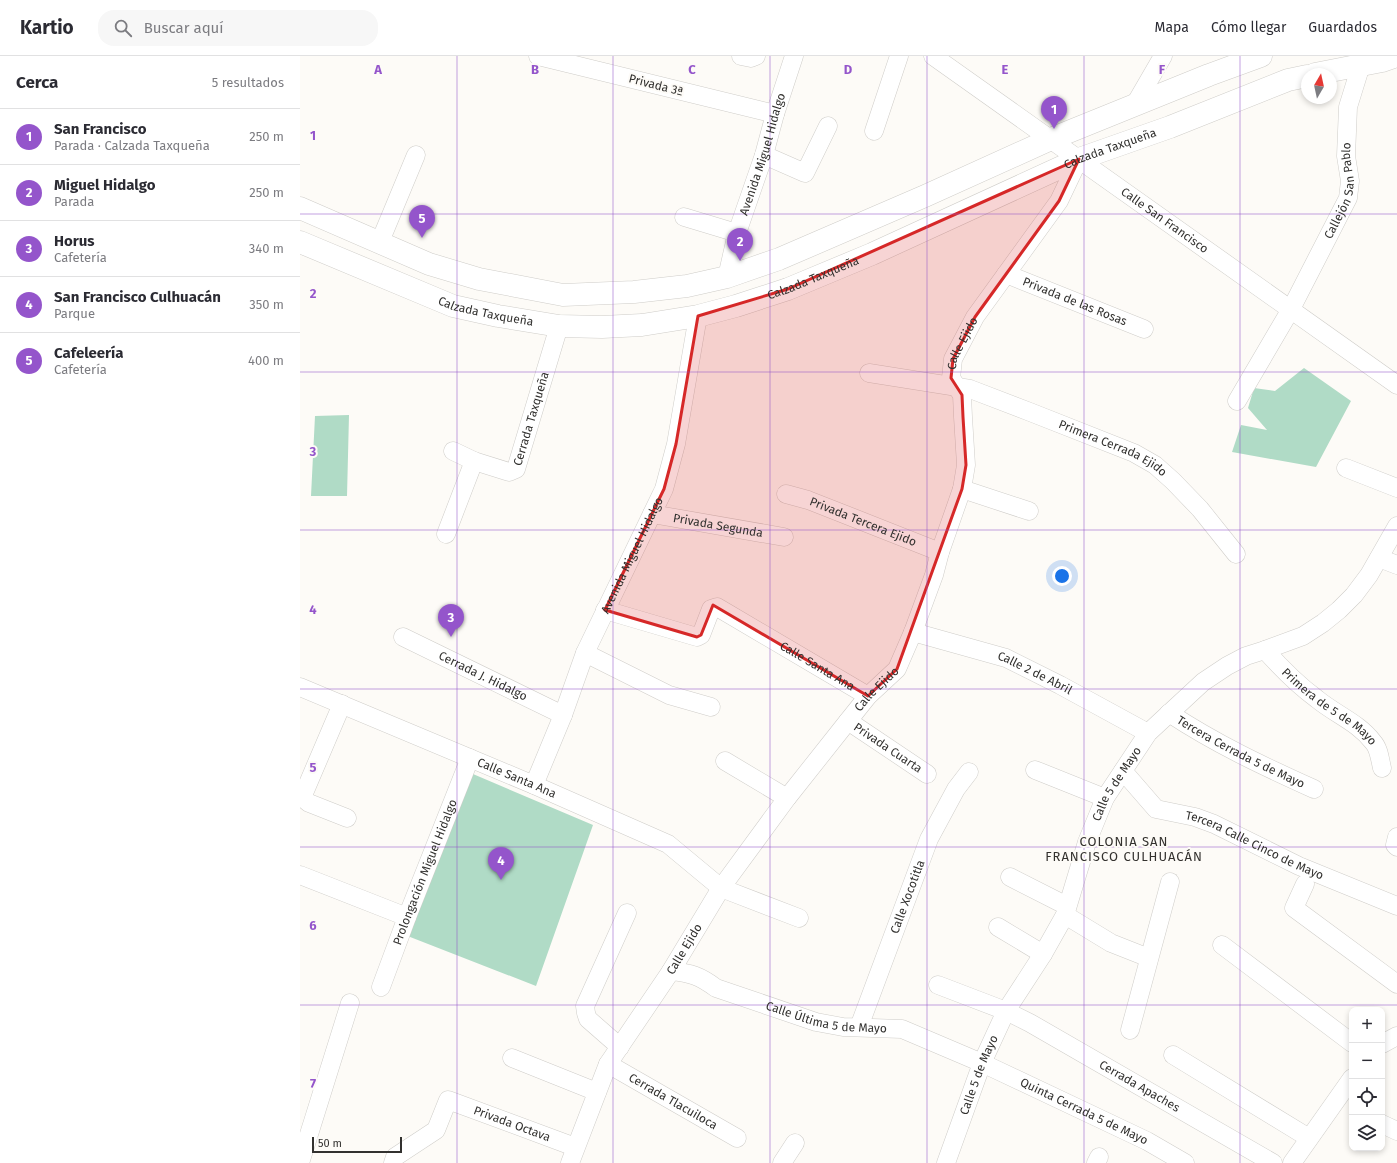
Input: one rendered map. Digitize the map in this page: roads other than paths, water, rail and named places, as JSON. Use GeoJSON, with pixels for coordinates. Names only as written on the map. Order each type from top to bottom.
{"type":"FeatureCollection","features":[{"type":"Feature","properties":{"kind":"main road"},"geometry":{"type":"LineString","coordinates":[[300,208],[429,264],[480,279],[563,295],[634,292],[687,286],[727,277],[786,256],[925,196],[1051,139],[1261,56]]}},
{"type":"Feature","properties":{"kind":"main road"},"geometry":{"type":"LineString","coordinates":[[1337,70],[1384,62]]}},
{"type":"Feature","properties":{"kind":"main road","name":"Calzada Taxqueña"},"geometry":{"type":"LineString","coordinates":[[300,242],[453,306],[498,316],[559,326],[602,327],[642,325],[698,316],[736,306],[788,289],[872,254],[1079,159],[1170,126],[1288,80],[1301,77]]}},
{"type":"Feature","properties":{"kind":"main road"},"geometry":{"type":"LineString","coordinates":[[1195,81],[1188,87],[1186,92],[1186,101],[1192,109],[1196,111],[1206,111]]}},
{"type":"Feature","properties":{"kind":"main road"},"geometry":{"type":"LineString","coordinates":[[1155,97],[1164,98],[1171,102],[1174,106],[1176,115],[1170,126]]}},
{"type":"Feature","properties":{"kind":"street","name":"Privada 3ª"},"geometry":{"type":"LineString","coordinates":[[538,56],[566,59],[775,114]]}},
{"type":"Feature","properties":{"kind":"street"},"geometry":{"type":"LineString","coordinates":[[741,56],[751,58],[756,56]]}},
{"type":"Feature","properties":{"kind":"street"},"geometry":{"type":"LineString","coordinates":[[874,131],[899,56]]}},
{"type":"Feature","properties":{"kind":"street"},"geometry":{"type":"LineString","coordinates":[[1134,106],[1163,56]]}},
{"type":"Feature","properties":{"kind":"street","name":"Avenida Miguel Hidalgo"},"geometry":{"type":"LineString","coordinates":[[727,277],[737,233],[764,155],[792,57]]}},
{"type":"Feature","properties":{"kind":"street","name":"Calle San Francisco"},"geometry":{"type":"LineString","coordinates":[[936,57],[1397,384]]}},
{"type":"Feature","properties":{"kind":"street","name":"Callejón San Pablo"},"geometry":{"type":"LineString","coordinates":[[1237,402],[1291,309],[1348,198],[1350,181],[1346,156],[1348,107],[1384,62]]}},
{"type":"Feature","properties":{"kind":"street"},"geometry":{"type":"LineString","coordinates":[[764,155],[805,173],[828,126]]}},
{"type":"Feature","properties":{"kind":"street"},"geometry":{"type":"LineString","coordinates":[[378,242],[384,232],[416,155]]}},
{"type":"Feature","properties":{"kind":"street","name":"Calle Ejido"},"geometry":{"type":"LineString","coordinates":[[573,1155],[608,1064],[671,971],[721,888],[787,798],[868,696],[897,669],[913,632],[934,575],[940,552],[962,489],[966,465],[962,395],[951,378],[952,359],[975,317],[1059,201],[1079,159]]}},
{"type":"Feature","properties":{"kind":"street"},"geometry":{"type":"LineString","coordinates":[[684,217],[737,233]]}},
{"type":"Feature","properties":{"kind":"street","name":"Privada de las Rosas"},"geometry":{"type":"LineString","coordinates":[[1006,274],[1144,329]]}},
{"type":"Feature","properties":{"kind":"street","name":"Avenida Miguel Hidalgo"},"geometry":{"type":"LineString","coordinates":[[534,785],[563,715],[586,652],[664,489],[676,444],[698,316]]}},
{"type":"Feature","properties":{"kind":"street","name":"Cerrada Taxqueña"},"geometry":{"type":"LineString","coordinates":[[453,451],[474,461],[509,472],[516,469],[559,326]]}},
{"type":"Feature","properties":{"kind":"street","name":"Primera Cerrada Ejido"},"geometry":{"type":"LineString","coordinates":[[869,373],[970,389],[1134,453],[1155,465],[1173,481],[1200,509],[1236,554]]}},
{"type":"Feature","properties":{"kind":"street"},"geometry":{"type":"LineString","coordinates":[[446,534],[474,461]]}},
{"type":"Feature","properties":{"kind":"street"},"geometry":{"type":"LineString","coordinates":[[1346,468],[1397,488]]}},
{"type":"Feature","properties":{"kind":"street"},"geometry":{"type":"LineString","coordinates":[[962,489],[1029,511]]}},
{"type":"Feature","properties":{"kind":"street","name":"Privada Tercera Ejido"},"geometry":{"type":"LineString","coordinates":[[786,494],[808,500],[940,552]]}},
{"type":"Feature","properties":{"kind":"street","name":"Privada Segunda"},"geometry":{"type":"LineString","coordinates":[[652,514],[784,537]]}},
{"type":"Feature","properties":{"kind":"street","name":"Calle 5 de Mayo"},"geometry":{"type":"LineString","coordinates":[[946,1163],[982,1063],[1006,1011],[1043,954],[1066,911],[1087,842],[1105,798],[1148,733],[1203,682],[1227,666],[1246,656],[1303,636],[1339,610],[1354,595],[1369,575],[1397,526]]}},
{"type":"Feature","properties":{"kind":"street"},"geometry":{"type":"LineString","coordinates":[[1379,558],[1397,565]]}},
{"type":"Feature","properties":{"kind":"street","name":"Calle Santa Ana"},"geometry":{"type":"LineString","coordinates":[[606,610],[697,638],[701,636],[712,609],[717,607],[868,696]]}},
{"type":"Feature","properties":{"kind":"street","name":"Calle 2 de Abril"},"geometry":{"type":"LineString","coordinates":[[913,632],[1006,658],[1060,685],[1148,733]]}},
{"type":"Feature","properties":{"kind":"street","name":"Cerrada J. Hidalgo"},"geometry":{"type":"LineString","coordinates":[[403,637],[563,715]]}},
{"type":"Feature","properties":{"kind":"street","name":"Primera de 5 de Mayo"},"geometry":{"type":"LineString","coordinates":[[1265,650],[1283,670],[1315,698],[1336,713],[1359,726],[1375,743],[1382,768]]}},
{"type":"Feature","properties":{"kind":"street"},"geometry":{"type":"LineString","coordinates":[[586,652],[669,695],[711,707]]}},
{"type":"Feature","properties":{"kind":"street","name":"Calle Santa Ana"},"geometry":{"type":"LineString","coordinates":[[300,687],[534,785],[668,844],[721,888],[799,918]]}},
{"type":"Feature","properties":{"kind":"street"},"geometry":{"type":"LineString","coordinates":[[342,704],[304,793],[304,799],[309,803],[347,818]]}},
{"type":"Feature","properties":{"kind":"street","name":"Tercera Cerrada 5 de Mayo"},"geometry":{"type":"LineString","coordinates":[[1169,713],[1200,734],[1251,761],[1314,790]]}},
{"type":"Feature","properties":{"kind":"street","name":"Privada Cuarta"},"geometry":{"type":"LineString","coordinates":[[848,721],[927,774]]}},
{"type":"Feature","properties":{"kind":"street","name":"Prolongación Miguel Hidalgo"},"geometry":{"type":"LineString","coordinates":[[381,987],[470,758]]}},
{"type":"Feature","properties":{"kind":"street"},"geometry":{"type":"LineString","coordinates":[[725,761],[787,798]]}},
{"type":"Feature","properties":{"kind":"street"},"geometry":{"type":"LineString","coordinates":[[1035,770],[1105,798]]}},
{"type":"Feature","properties":{"kind":"street","name":"Tercera Calle Cinco de Mayo"},"geometry":{"type":"LineString","coordinates":[[1123,771],[1156,809],[1195,817],[1214,824],[1300,866],[1397,906]]}},
{"type":"Feature","properties":{"kind":"street","name":"Calle Xocotitla"},"geometry":{"type":"LineString","coordinates":[[859,1027],[929,839],[956,789],[969,772]]}},
{"type":"Feature","properties":{"kind":"street"},"geometry":{"type":"LineString","coordinates":[[1397,837],[1395,845],[1397,847]]}},
{"type":"Feature","properties":{"kind":"street"},"geometry":{"type":"LineString","coordinates":[[300,875],[407,917]]}},
{"type":"Feature","properties":{"kind":"street"},"geometry":{"type":"LineString","coordinates":[[1010,877],[1066,911],[1111,943],[1149,958]]}},
{"type":"Feature","properties":{"kind":"street"},"geometry":{"type":"LineString","coordinates":[[1130,1030],[1170,882]]}},
{"type":"Feature","properties":{"kind":"street"},"geometry":{"type":"LineString","coordinates":[[1305,884],[1294,908],[1397,984]]}},
{"type":"Feature","properties":{"kind":"street"},"geometry":{"type":"LineString","coordinates":[[620,1047],[588,1019],[585,1006],[627,913]]}},
{"type":"Feature","properties":{"kind":"street"},"geometry":{"type":"LineString","coordinates":[[998,927],[1043,954]]}},
{"type":"Feature","properties":{"kind":"street"},"geometry":{"type":"LineString","coordinates":[[1222,945],[1349,1041]]}},
{"type":"Feature","properties":{"kind":"street","name":"Calle Última 5 de Mayo"},"geometry":{"type":"LineString","coordinates":[[671,971],[689,973],[706,981],[716,988],[816,1022],[838,1026],[902,1030],[982,1063]]}},
{"type":"Feature","properties":{"kind":"street","name":"Cerrada Apaches"},"geometry":{"type":"LineString","coordinates":[[938,985],[1006,1011],[1030,1023],[1273,1163]]}},
{"type":"Feature","properties":{"kind":"street"},"geometry":{"type":"LineString","coordinates":[[300,1163],[350,1003]]}},
{"type":"Feature","properties":{"kind":"street"},"geometry":{"type":"LineString","coordinates":[[1384,1043],[1397,1036]]}},
{"type":"Feature","properties":{"kind":"street"},"geometry":{"type":"LineString","coordinates":[[1173,1055],[1309,1138]]}},
{"type":"Feature","properties":{"kind":"street"},"geometry":{"type":"LineString","coordinates":[[512,1058],[597,1092]]}},
{"type":"Feature","properties":{"kind":"street","name":"Quinta Cerrada 5 de Mayo"},"geometry":{"type":"LineString","coordinates":[[982,1063],[1147,1141],[1185,1163]]}},
{"type":"Feature","properties":{"kind":"street","name":"Cerrada Tlacuiloca"},"geometry":{"type":"LineString","coordinates":[[608,1064],[737,1138]]}},
{"type":"Feature","properties":{"kind":"street"},"geometry":{"type":"LineString","coordinates":[[1292,1163],[1309,1138],[1346,1100],[1352,1079]]}},
{"type":"Feature","properties":{"kind":"street","name":"Privada Octava"},"geometry":{"type":"LineString","coordinates":[[393,1163],[395,1156],[436,1130],[448,1100],[573,1155]]}},
{"type":"Feature","properties":{"kind":"street"},"geometry":{"type":"LineString","coordinates":[[1385,1125],[1397,1131]]}},
{"type":"Feature","properties":{"kind":"street"},"geometry":{"type":"LineString","coordinates":[[782,1163],[796,1143]]}},
{"type":"Feature","properties":{"kind":"place","name":"San Francisco"},"geometry":{"type":"Point","coordinates":[1054,129]}},
{"type":"Feature","properties":{"kind":"place","name":"Cafeleería"},"geometry":{"type":"Point","coordinates":[422,238]}},
{"type":"Feature","properties":{"kind":"place","name":"Miguel Hidalgo"},"geometry":{"type":"Point","coordinates":[740,261]}},
{"type":"Feature","properties":{"kind":"place","name":"Horus"},"geometry":{"type":"Point","coordinates":[451,637]}},
{"type":"Feature","properties":{"kind":"place","name":"San Francisco Culhuacán"},"geometry":{"type":"Point","coordinates":[501,880]}},
{"type":"Feature","properties":{"kind":"district","name":"COLONIA SAN FRANCISCO CULHUACÁN"},"geometry":{"type":"Point","coordinates":[1124,848]}}]}
